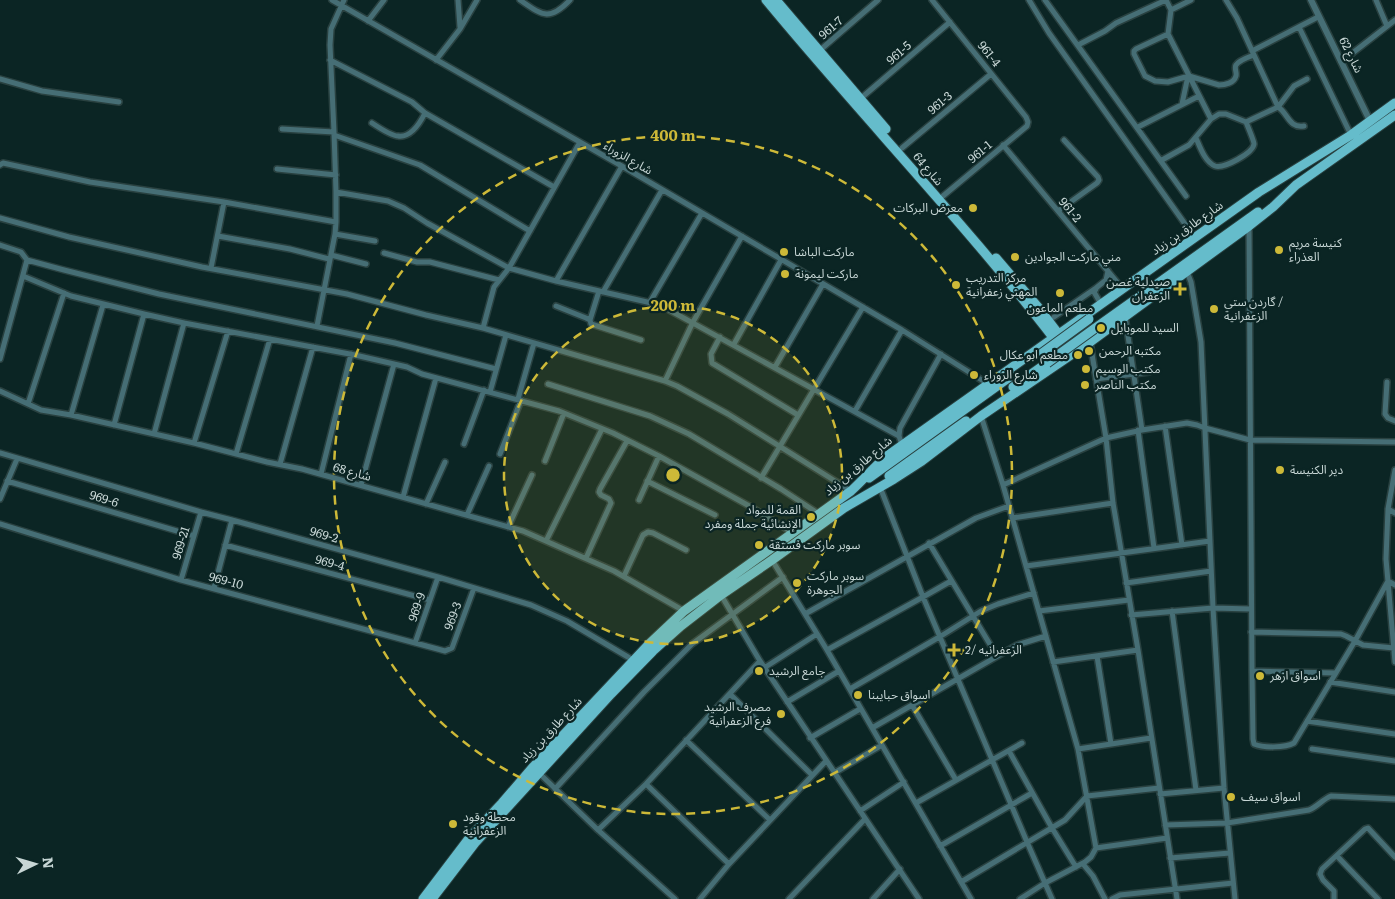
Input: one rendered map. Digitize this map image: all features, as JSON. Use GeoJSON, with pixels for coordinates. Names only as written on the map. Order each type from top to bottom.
{"type":"FeatureCollection","features":[{"type":"Feature","properties":{"kind":"main road","name":"شارع 64"},"geometry":{"type":"LineString","coordinates":[[766,0],[1056,336]]}},
{"type":"Feature","properties":{"kind":"main road","name":"شارع 64"},"geometry":{"type":"LineString","coordinates":[[779,1],[819,51],[1038,307],[1070,355]]}},
{"type":"Feature","properties":{"kind":"main road","name":"شارع طارق بن زياد"},"geometry":{"type":"LineString","coordinates":[[422,899],[470,837],[633,660],[684,611],[852,491],[901,440],[988,384],[1259,192],[1351,135],[1395,103]]}},
{"type":"Feature","properties":{"kind":"main road","name":"شارع طارق بن زياد"},"geometry":{"type":"LineString","coordinates":[[432,899],[475,843],[610,694],[681,626],[721,595],[844,508],[880,488],[937,450],[981,416],[1090,342],[1250,226],[1296,185],[1395,115]]}},
{"type":"Feature","properties":{"kind":"main road"},"geometry":{"type":"LineString","coordinates":[[852,491],[1299,168]]}},
{"type":"Feature","properties":{"kind":"main road"},"geometry":{"type":"LineString","coordinates":[[844,508],[1296,185]]}},
{"type":"Feature","properties":{"kind":"street","name":"شارع الزوراء"},"geometry":{"type":"LineString","coordinates":[[332,0],[343,3],[368,21],[742,236],[942,354],[988,384]]}},
{"type":"Feature","properties":{"kind":"street"},"geometry":{"type":"LineString","coordinates":[[368,21],[384,0]]}},
{"type":"Feature","properties":{"kind":"street"},"geometry":{"type":"LineString","coordinates":[[458,0],[460,29]]}},
{"type":"Feature","properties":{"kind":"street"},"geometry":{"type":"LineString","coordinates":[[436,60],[460,29],[477,0]]}},
{"type":"Feature","properties":{"kind":"street"},"geometry":{"type":"LineString","coordinates":[[520,0],[536,11],[546,14],[556,13],[570,0]]}},
{"type":"Feature","properties":{"kind":"street"},"geometry":{"type":"LineString","coordinates":[[528,0],[536,11]]}},
{"type":"Feature","properties":{"kind":"street","name":"961-7"},"geometry":{"type":"LineString","coordinates":[[819,51],[878,0]]}},
{"type":"Feature","properties":{"kind":"street","name":"961-4"},"geometry":{"type":"LineString","coordinates":[[932,0],[1026,117],[1028,122]]}},
{"type":"Feature","properties":{"kind":"street"},"geometry":{"type":"LineString","coordinates":[[1029,0],[1049,33],[1195,238]]}},
{"type":"Feature","properties":{"kind":"street"},"geometry":{"type":"LineString","coordinates":[[1045,0],[1162,160],[1186,196]]}},
{"type":"Feature","properties":{"kind":"street"},"geometry":{"type":"LineString","coordinates":[[1078,45],[1116,23],[1166,0],[1171,10],[1168,34],[1211,119]]}},
{"type":"Feature","properties":{"kind":"street"},"geometry":{"type":"LineString","coordinates":[[1171,10],[1191,0]]}},
{"type":"Feature","properties":{"kind":"street"},"geometry":{"type":"LineString","coordinates":[[1226,0],[1237,18],[1278,107],[1284,110],[1291,123],[1296,127],[1304,126]]}},
{"type":"Feature","properties":{"kind":"street","name":"شارع 62"},"geometry":{"type":"LineString","coordinates":[[1311,0],[1370,121]]}},
{"type":"Feature","properties":{"kind":"street"},"geometry":{"type":"LineString","coordinates":[[1376,0],[1388,26]]}},
{"type":"Feature","properties":{"kind":"street"},"geometry":{"type":"LineString","coordinates":[[316,326],[335,234],[336,175],[330,45],[331,29],[343,3]]}},
{"type":"Feature","properties":{"kind":"street"},"geometry":{"type":"LineString","coordinates":[[1168,34],[1134,51],[1145,76],[1155,81],[1168,82],[1189,76],[1224,85],[1233,81],[1236,77],[1235,67],[1237,63],[1318,17]]}},
{"type":"Feature","properties":{"kind":"street"},"geometry":{"type":"LineString","coordinates":[[1341,62],[1395,20]]}},
{"type":"Feature","properties":{"kind":"street","name":"961-5"},"geometry":{"type":"LineString","coordinates":[[860,99],[950,22]]}},
{"type":"Feature","properties":{"kind":"street"},"geometry":{"type":"LineString","coordinates":[[1299,27],[1351,135]]}},
{"type":"Feature","properties":{"kind":"street"},"geometry":{"type":"LineString","coordinates":[[330,60],[412,102],[426,113],[554,187]]}},
{"type":"Feature","properties":{"kind":"street","name":"961-3"},"geometry":{"type":"LineString","coordinates":[[902,148],[991,74]]}},
{"type":"Feature","properties":{"kind":"street"},"geometry":{"type":"LineString","coordinates":[[1182,104],[1189,76]]}},
{"type":"Feature","properties":{"kind":"street"},"geometry":{"type":"LineString","coordinates":[[0,79],[42,91],[119,102]]}},
{"type":"Feature","properties":{"kind":"street"},"geometry":{"type":"LineString","coordinates":[[1162,160],[1189,145],[1211,119],[1222,113],[1246,122],[1278,107],[1294,86],[1307,80]]}},
{"type":"Feature","properties":{"kind":"street"},"geometry":{"type":"LineString","coordinates":[[1138,127],[1199,96]]}},
{"type":"Feature","properties":{"kind":"street"},"geometry":{"type":"LineString","coordinates":[[372,123],[397,137],[411,132],[421,122],[426,113]]}},
{"type":"Feature","properties":{"kind":"street","name":"961-1"},"geometry":{"type":"LineString","coordinates":[[943,196],[1026,126],[1028,122]]}},
{"type":"Feature","properties":{"kind":"street"},"geometry":{"type":"LineString","coordinates":[[1196,138],[1207,159],[1214,166],[1221,167],[1253,148],[1253,140],[1246,122]]}},
{"type":"Feature","properties":{"kind":"street"},"geometry":{"type":"LineString","coordinates":[[282,129],[334,134],[420,165],[530,231]]}},
{"type":"Feature","properties":{"kind":"street"},"geometry":{"type":"LineString","coordinates":[[1058,211],[1097,183],[1098,180],[1098,177],[1064,140]]}},
{"type":"Feature","properties":{"kind":"street"},"geometry":{"type":"LineString","coordinates":[[483,328],[494,287],[509,268],[580,142]]}},
{"type":"Feature","properties":{"kind":"street","name":"961-2"},"geometry":{"type":"LineString","coordinates":[[1003,146],[1122,288]]}},
{"type":"Feature","properties":{"kind":"street"},"geometry":{"type":"LineString","coordinates":[[0,165],[3,163],[90,182],[224,202],[336,222]]}},
{"type":"Feature","properties":{"kind":"street"},"geometry":{"type":"LineString","coordinates":[[556,281],[622,166]]}},
{"type":"Feature","properties":{"kind":"street"},"geometry":{"type":"LineString","coordinates":[[277,169],[336,175]]}},
{"type":"Feature","properties":{"kind":"street"},"geometry":{"type":"LineString","coordinates":[[590,320],[601,292],[662,190]]}},
{"type":"Feature","properties":{"kind":"street"},"geometry":{"type":"LineString","coordinates":[[336,192],[396,204],[509,268],[660,305],[855,411],[901,440]]}},
{"type":"Feature","properties":{"kind":"street"},"geometry":{"type":"LineString","coordinates":[[211,268],[224,202]]}},
{"type":"Feature","properties":{"kind":"street"},"geometry":{"type":"LineString","coordinates":[[650,302],[702,213]]}},
{"type":"Feature","properties":{"kind":"street"},"geometry":{"type":"LineString","coordinates":[[0,218],[69,237],[211,268],[347,294],[483,328],[664,381],[677,386],[728,414],[852,491]]}},
{"type":"Feature","properties":{"kind":"street"},"geometry":{"type":"LineString","coordinates":[[1250,226],[1251,632],[1254,744],[1259,746],[1284,746],[1291,745],[1296,740],[1388,582]]}},
{"type":"Feature","properties":{"kind":"street"},"geometry":{"type":"LineString","coordinates":[[335,234],[376,242]]}},
{"type":"Feature","properties":{"kind":"street"},"geometry":{"type":"LineString","coordinates":[[218,236],[366,264]]}},
{"type":"Feature","properties":{"kind":"street"},"geometry":{"type":"LineString","coordinates":[[664,381],[693,322],[742,236]]}},
{"type":"Feature","properties":{"kind":"street"},"geometry":{"type":"LineString","coordinates":[[0,245],[21,252],[27,260],[159,294],[395,343],[496,369]]}},
{"type":"Feature","properties":{"kind":"street"},"geometry":{"type":"LineString","coordinates":[[384,253],[417,262],[430,262],[499,280]]}},
{"type":"Feature","properties":{"kind":"street"},"geometry":{"type":"LineString","coordinates":[[0,359],[27,260]]}},
{"type":"Feature","properties":{"kind":"street"},"geometry":{"type":"LineString","coordinates":[[734,344],[781,260]]}},
{"type":"Feature","properties":{"kind":"street"},"geometry":{"type":"LineString","coordinates":[[1054,317],[1106,280],[1108,271]]}},
{"type":"Feature","properties":{"kind":"street"},"geometry":{"type":"LineString","coordinates":[[1187,272],[1191,282],[1200,342],[1212,608],[1224,788],[1235,899]]}},
{"type":"Feature","properties":{"kind":"street"},"geometry":{"type":"LineString","coordinates":[[22,276],[64,293],[103,305],[184,323],[351,354],[407,367],[422,374],[564,413],[659,456],[751,507],[793,533]]}},
{"type":"Feature","properties":{"kind":"street"},"geometry":{"type":"LineString","coordinates":[[775,367],[824,284]]}},
{"type":"Feature","properties":{"kind":"street"},"geometry":{"type":"LineString","coordinates":[[1096,288],[1094,292],[1101,304]]}},
{"type":"Feature","properties":{"kind":"street"},"geometry":{"type":"LineString","coordinates":[[28,404],[64,293]]}},
{"type":"Feature","properties":{"kind":"street"},"geometry":{"type":"LineString","coordinates":[[71,415],[103,305]]}},
{"type":"Feature","properties":{"kind":"street"},"geometry":{"type":"LineString","coordinates":[[556,306],[590,320],[591,324],[642,340]]}},
{"type":"Feature","properties":{"kind":"street"},"geometry":{"type":"LineString","coordinates":[[761,478],[863,307]]}},
{"type":"Feature","properties":{"kind":"street"},"geometry":{"type":"LineString","coordinates":[[114,424],[144,314]]}},
{"type":"Feature","properties":{"kind":"street"},"geometry":{"type":"LineString","coordinates":[[1125,316],[1134,374],[1154,548]]}},
{"type":"Feature","properties":{"kind":"street"},"geometry":{"type":"LineString","coordinates":[[154,434],[184,323]]}},
{"type":"Feature","properties":{"kind":"street"},"geometry":{"type":"LineString","coordinates":[[855,411],[902,330]]}},
{"type":"Feature","properties":{"kind":"street"},"geometry":{"type":"LineString","coordinates":[[194,443],[228,331]]}},
{"type":"Feature","properties":{"kind":"street"},"geometry":{"type":"LineString","coordinates":[[464,444],[496,369],[506,335]]}},
{"type":"Feature","properties":{"kind":"street"},"geometry":{"type":"LineString","coordinates":[[720,337],[711,354],[712,363],[798,416]]}},
{"type":"Feature","properties":{"kind":"street"},"geometry":{"type":"LineString","coordinates":[[236,454],[270,339]]}},
{"type":"Feature","properties":{"kind":"street"},"geometry":{"type":"LineString","coordinates":[[1090,342],[1106,438],[1113,503],[1138,650],[1176,899]]}},
{"type":"Feature","properties":{"kind":"street"},"geometry":{"type":"LineString","coordinates":[[500,454],[519,400],[534,343]]}},
{"type":"Feature","properties":{"kind":"street"},"geometry":{"type":"LineString","coordinates":[[280,464],[312,347]]}},
{"type":"Feature","properties":{"kind":"street"},"geometry":{"type":"LineString","coordinates":[[321,474],[351,354]]}},
{"type":"Feature","properties":{"kind":"street"},"geometry":{"type":"LineString","coordinates":[[901,440],[900,428],[942,354]]}},
{"type":"Feature","properties":{"kind":"street"},"geometry":{"type":"LineString","coordinates":[[361,485],[394,364]]}},
{"type":"Feature","properties":{"kind":"street"},"geometry":{"type":"LineString","coordinates":[[1096,379],[1149,372]]}},
{"type":"Feature","properties":{"kind":"street"},"geometry":{"type":"LineString","coordinates":[[403,497],[436,378]]}},
{"type":"Feature","properties":{"kind":"street"},"geometry":{"type":"LineString","coordinates":[[1387,382],[1385,414],[1388,418],[1395,421]]}},
{"type":"Feature","properties":{"kind":"street"},"geometry":{"type":"LineString","coordinates":[[548,384],[650,416],[689,434],[819,514]]}},
{"type":"Feature","properties":{"kind":"street","name":"شارع 68"},"geometry":{"type":"LineString","coordinates":[[0,391],[41,410],[114,424],[321,474],[508,526],[614,571],[684,611]]}},
{"type":"Feature","properties":{"kind":"street"},"geometry":{"type":"LineString","coordinates":[[545,460],[564,413]]}},
{"type":"Feature","properties":{"kind":"street"},"geometry":{"type":"LineString","coordinates":[[981,416],[1003,485],[1078,749],[1096,848],[1091,857],[1082,864],[1045,883],[1020,899]]}},
{"type":"Feature","properties":{"kind":"street"},"geometry":{"type":"LineString","coordinates":[[1003,485],[1106,438],[1140,430],[1187,423],[1197,424],[1205,428],[1250,440],[1395,442]]}},
{"type":"Feature","properties":{"kind":"street"},"geometry":{"type":"LineString","coordinates":[[1165,426],[1182,545]]}},
{"type":"Feature","properties":{"kind":"street"},"geometry":{"type":"LineString","coordinates":[[546,541],[602,429]]}},
{"type":"Feature","properties":{"kind":"street"},"geometry":{"type":"LineString","coordinates":[[586,558],[611,503],[609,499],[601,495],[600,489],[628,441]]}},
{"type":"Feature","properties":{"kind":"street","name":"969-2"},"geometry":{"type":"LineString","coordinates":[[0,453],[531,605],[567,621],[633,660]]}},
{"type":"Feature","properties":{"kind":"street"},"geometry":{"type":"LineString","coordinates":[[639,500],[659,456]]}},
{"type":"Feature","properties":{"kind":"street"},"geometry":{"type":"LineString","coordinates":[[0,499],[17,459]]}},
{"type":"Feature","properties":{"kind":"street"},"geometry":{"type":"LineString","coordinates":[[426,504],[445,462]]}},
{"type":"Feature","properties":{"kind":"street"},"geometry":{"type":"LineString","coordinates":[[467,515],[489,466]]}},
{"type":"Feature","properties":{"kind":"street"},"geometry":{"type":"LineString","coordinates":[[1395,470],[1388,509],[1386,559],[1395,662]]}},
{"type":"Feature","properties":{"kind":"street"},"geometry":{"type":"LineString","coordinates":[[508,526],[532,475]]}},
{"type":"Feature","properties":{"kind":"street","name":"969-6"},"geometry":{"type":"LineString","coordinates":[[7,481],[194,536]]}},
{"type":"Feature","properties":{"kind":"street"},"geometry":{"type":"LineString","coordinates":[[648,481],[715,515]]}},
{"type":"Feature","properties":{"kind":"street"},"geometry":{"type":"LineString","coordinates":[[880,488],[923,598],[1052,899]]}},
{"type":"Feature","properties":{"kind":"street"},"geometry":{"type":"LineString","coordinates":[[1012,518],[1113,503]]}},
{"type":"Feature","properties":{"kind":"street"},"geometry":{"type":"LineString","coordinates":[[805,614],[976,518],[1009,506]]}},
{"type":"Feature","properties":{"kind":"street"},"geometry":{"type":"LineString","coordinates":[[1388,509],[1395,513]]}},
{"type":"Feature","properties":{"kind":"street","name":"969-21"},"geometry":{"type":"LineString","coordinates":[[181,580],[201,512]]}},
{"type":"Feature","properties":{"kind":"street"},"geometry":{"type":"LineString","coordinates":[[214,588],[232,520]]}},
{"type":"Feature","properties":{"kind":"street","name":"969-10"},"geometry":{"type":"LineString","coordinates":[[0,524],[181,580],[415,643],[446,651],[449,650]]}},
{"type":"Feature","properties":{"kind":"street"},"geometry":{"type":"LineString","coordinates":[[624,576],[643,535],[648,532],[686,550]]}},
{"type":"Feature","properties":{"kind":"street"},"geometry":{"type":"LineString","coordinates":[[1026,566],[1210,541]]}},
{"type":"Feature","properties":{"kind":"street"},"geometry":{"type":"LineString","coordinates":[[929,543],[950,581],[997,656]]}},
{"type":"Feature","properties":{"kind":"street","name":"969-4"},"geometry":{"type":"LineString","coordinates":[[225,545],[430,600]]}},
{"type":"Feature","properties":{"kind":"street"},"geometry":{"type":"LineString","coordinates":[[772,560],[850,689],[971,899]]}},
{"type":"Feature","properties":{"kind":"street"},"geometry":{"type":"LineString","coordinates":[[1126,583],[1211,571]]}},
{"type":"Feature","properties":{"kind":"street","name":"969-9"},"geometry":{"type":"LineString","coordinates":[[415,643],[438,577]]}},
{"type":"Feature","properties":{"kind":"street"},"geometry":{"type":"LineString","coordinates":[[555,789],[644,692],[692,644],[782,577]]}},
{"type":"Feature","properties":{"kind":"street"},"geometry":{"type":"LineString","coordinates":[[827,650],[923,598],[950,581]]}},
{"type":"Feature","properties":{"kind":"street"},"geometry":{"type":"LineString","coordinates":[[1388,582],[1395,585]]}},
{"type":"Feature","properties":{"kind":"street","name":"969-3"},"geometry":{"type":"LineString","coordinates":[[449,650],[452,648],[474,588]]}},
{"type":"Feature","properties":{"kind":"street"},"geometry":{"type":"LineString","coordinates":[[850,689],[981,611],[1034,593]]}},
{"type":"Feature","properties":{"kind":"street"},"geometry":{"type":"LineString","coordinates":[[721,595],[764,668],[919,899]]}},
{"type":"Feature","properties":{"kind":"street"},"geometry":{"type":"LineString","coordinates":[[1039,611],[1129,600]]}},
{"type":"Feature","properties":{"kind":"street"},"geometry":{"type":"LineString","coordinates":[[1131,614],[1212,608],[1251,609]]}},
{"type":"Feature","properties":{"kind":"street"},"geometry":{"type":"LineString","coordinates":[[1172,611],[1196,790]]}},
{"type":"Feature","properties":{"kind":"street"},"geometry":{"type":"LineString","coordinates":[[1251,632],[1341,634],[1366,646],[1394,648]]}},
{"type":"Feature","properties":{"kind":"street"},"geometry":{"type":"LineString","coordinates":[[764,668],[817,634]]}},
{"type":"Feature","properties":{"kind":"street"},"geometry":{"type":"LineString","coordinates":[[872,728],[1017,645],[1046,636]]}},
{"type":"Feature","properties":{"kind":"street"},"geometry":{"type":"LineString","coordinates":[[1053,662],[1138,650]]}},
{"type":"Feature","properties":{"kind":"street"},"geometry":{"type":"LineString","coordinates":[[1097,656],[1111,744]]}},
{"type":"Feature","properties":{"kind":"street"},"geometry":{"type":"LineString","coordinates":[[598,830],[646,784],[760,661]]}},
{"type":"Feature","properties":{"kind":"street"},"geometry":{"type":"LineString","coordinates":[[787,702],[839,671]]}},
{"type":"Feature","properties":{"kind":"street"},"geometry":{"type":"LineString","coordinates":[[1252,671],[1335,673]]}},
{"type":"Feature","properties":{"kind":"street"},"geometry":{"type":"LineString","coordinates":[[1330,682],[1395,692]]}},
{"type":"Feature","properties":{"kind":"street"},"geometry":{"type":"LineString","coordinates":[[730,694],[812,776]]}},
{"type":"Feature","properties":{"kind":"street"},"geometry":{"type":"LineString","coordinates":[[912,705],[956,780]]}},
{"type":"Feature","properties":{"kind":"street"},"geometry":{"type":"LineString","coordinates":[[810,738],[860,708]]}},
{"type":"Feature","properties":{"kind":"street"},"geometry":{"type":"LineString","coordinates":[[1307,721],[1395,734]]}},
{"type":"Feature","properties":{"kind":"street"},"geometry":{"type":"LineString","coordinates":[[1078,749],[1151,738]]}},
{"type":"Feature","properties":{"kind":"street"},"geometry":{"type":"LineString","coordinates":[[686,740],[770,820]]}},
{"type":"Feature","properties":{"kind":"street"},"geometry":{"type":"LineString","coordinates":[[916,803],[1022,743]]}},
{"type":"Feature","properties":{"kind":"street"},"geometry":{"type":"LineString","coordinates":[[834,773],[882,745]]}},
{"type":"Feature","properties":{"kind":"street"},"geometry":{"type":"LineString","coordinates":[[1312,749],[1395,761]]}},
{"type":"Feature","properties":{"kind":"street"},"geometry":{"type":"LineString","coordinates":[[1009,751],[1076,867]]}},
{"type":"Feature","properties":{"kind":"street"},"geometry":{"type":"LineString","coordinates":[[700,899],[729,864],[826,761]]}},
{"type":"Feature","properties":{"kind":"street"},"geometry":{"type":"LineString","coordinates":[[539,773],[674,899]]}},
{"type":"Feature","properties":{"kind":"street"},"geometry":{"type":"LineString","coordinates":[[860,811],[904,782]]}},
{"type":"Feature","properties":{"kind":"street"},"geometry":{"type":"LineString","coordinates":[[646,784],[729,864]]}},
{"type":"Feature","properties":{"kind":"street"},"geometry":{"type":"LineString","coordinates":[[961,882],[1065,820],[1086,796],[1224,788]]}},
{"type":"Feature","properties":{"kind":"street"},"geometry":{"type":"LineString","coordinates":[[940,846],[1032,792]]}},
{"type":"Feature","properties":{"kind":"street"},"geometry":{"type":"LineString","coordinates":[[1165,825],[1227,823],[1309,810],[1331,796],[1395,799]]}},
{"type":"Feature","properties":{"kind":"street"},"geometry":{"type":"LineString","coordinates":[[789,899],[865,819]]}},
{"type":"Feature","properties":{"kind":"street"},"geometry":{"type":"LineString","coordinates":[[1334,899],[1334,891],[1320,874],[1322,869],[1368,828],[1395,856]]}},
{"type":"Feature","properties":{"kind":"street"},"geometry":{"type":"LineString","coordinates":[[1096,848],[1167,838]]}},
{"type":"Feature","properties":{"kind":"street"},"geometry":{"type":"LineString","coordinates":[[1170,858],[1230,854]]}},
{"type":"Feature","properties":{"kind":"street"},"geometry":{"type":"LineString","coordinates":[[1337,856],[1378,899]]}},
{"type":"Feature","properties":{"kind":"street"},"geometry":{"type":"LineString","coordinates":[[1082,864],[1093,876],[1105,899]]}},
{"type":"Feature","properties":{"kind":"street"},"geometry":{"type":"LineString","coordinates":[[873,899],[900,869]]}},
{"type":"Feature","properties":{"kind":"street"},"geometry":{"type":"LineString","coordinates":[[1112,899],[1233,883]]}},
{"type":"Feature","properties":{"kind":"place","name":"معرض البركات"},"geometry":{"type":"Point","coordinates":[973,208]}},
{"type":"Feature","properties":{"kind":"place","name":"كنيسة مريم العذراء"},"geometry":{"type":"Point","coordinates":[1279,250]}},
{"type":"Feature","properties":{"kind":"place","name":"ماركت الباشا"},"geometry":{"type":"Point","coordinates":[784,252]}},
{"type":"Feature","properties":{"kind":"place","name":"مني ماركت الجوادين"},"geometry":{"type":"Point","coordinates":[1015,257]}},
{"type":"Feature","properties":{"kind":"place","name":"ماركت ليمونة"},"geometry":{"type":"Point","coordinates":[785,274]}},
{"type":"Feature","properties":{"kind":"place","name":"مركز التدريب المهني زعفرانية"},"geometry":{"type":"Point","coordinates":[956,285]}},
{"type":"Feature","properties":{"kind":"place","name":"صيدلية غصن الزعفران"},"geometry":{"type":"Point","coordinates":[1180,289]}},
{"type":"Feature","properties":{"kind":"place","name":"مطعم الماعون"},"geometry":{"type":"Point","coordinates":[1060,293]}},
{"type":"Feature","properties":{"kind":"place","name":"گاردن ستي / الزعفرانية"},"geometry":{"type":"Point","coordinates":[1214,309]}},
{"type":"Feature","properties":{"kind":"place","name":"السيد للموبايل"},"geometry":{"type":"Point","coordinates":[1101,328]}},
{"type":"Feature","properties":{"kind":"place","name":"مكتبه الرحمن"},"geometry":{"type":"Point","coordinates":[1089,351]}},
{"type":"Feature","properties":{"kind":"place","name":"مطعم ابو عكال"},"geometry":{"type":"Point","coordinates":[1078,355]}},
{"type":"Feature","properties":{"kind":"place","name":"مكتب الوسيم"},"geometry":{"type":"Point","coordinates":[1086,369]}},
{"type":"Feature","properties":{"kind":"place","name":"شارع الزوراء"},"geometry":{"type":"Point","coordinates":[974,375]}},
{"type":"Feature","properties":{"kind":"place","name":"مكتب الناصر"},"geometry":{"type":"Point","coordinates":[1085,385]}},
{"type":"Feature","properties":{"kind":"place","name":"دير الكنيسة"},"geometry":{"type":"Point","coordinates":[1280,470]}},
{"type":"Feature","properties":{"kind":"place","name":"القمة للمواد الإنشائية جملة ومفرد"},"geometry":{"type":"Point","coordinates":[811,517]}},
{"type":"Feature","properties":{"kind":"place","name":"سوبر ماركت فستقة"},"geometry":{"type":"Point","coordinates":[759,545]}},
{"type":"Feature","properties":{"kind":"place","name":"سوبر ماركت الجوهرة"},"geometry":{"type":"Point","coordinates":[797,583]}},
{"type":"Feature","properties":{"kind":"place","name":"الزعفرانيه /2"},"geometry":{"type":"Point","coordinates":[954,650]}},
{"type":"Feature","properties":{"kind":"place","name":"جامع الرشيد"},"geometry":{"type":"Point","coordinates":[759,671]}},
{"type":"Feature","properties":{"kind":"place","name":"اسواق ازهر"},"geometry":{"type":"Point","coordinates":[1260,676]}},
{"type":"Feature","properties":{"kind":"place","name":"اسواق حبايبنا"},"geometry":{"type":"Point","coordinates":[858,695]}},
{"type":"Feature","properties":{"kind":"place","name":"مصرف الرشيد فرع الزعفرانية"},"geometry":{"type":"Point","coordinates":[781,714]}},
{"type":"Feature","properties":{"kind":"place","name":"اسواق سيف"},"geometry":{"type":"Point","coordinates":[1231,797]}},
{"type":"Feature","properties":{"kind":"place","name":"محطة وقود الزعفرانية"},"geometry":{"type":"Point","coordinates":[453,824]}}]}
